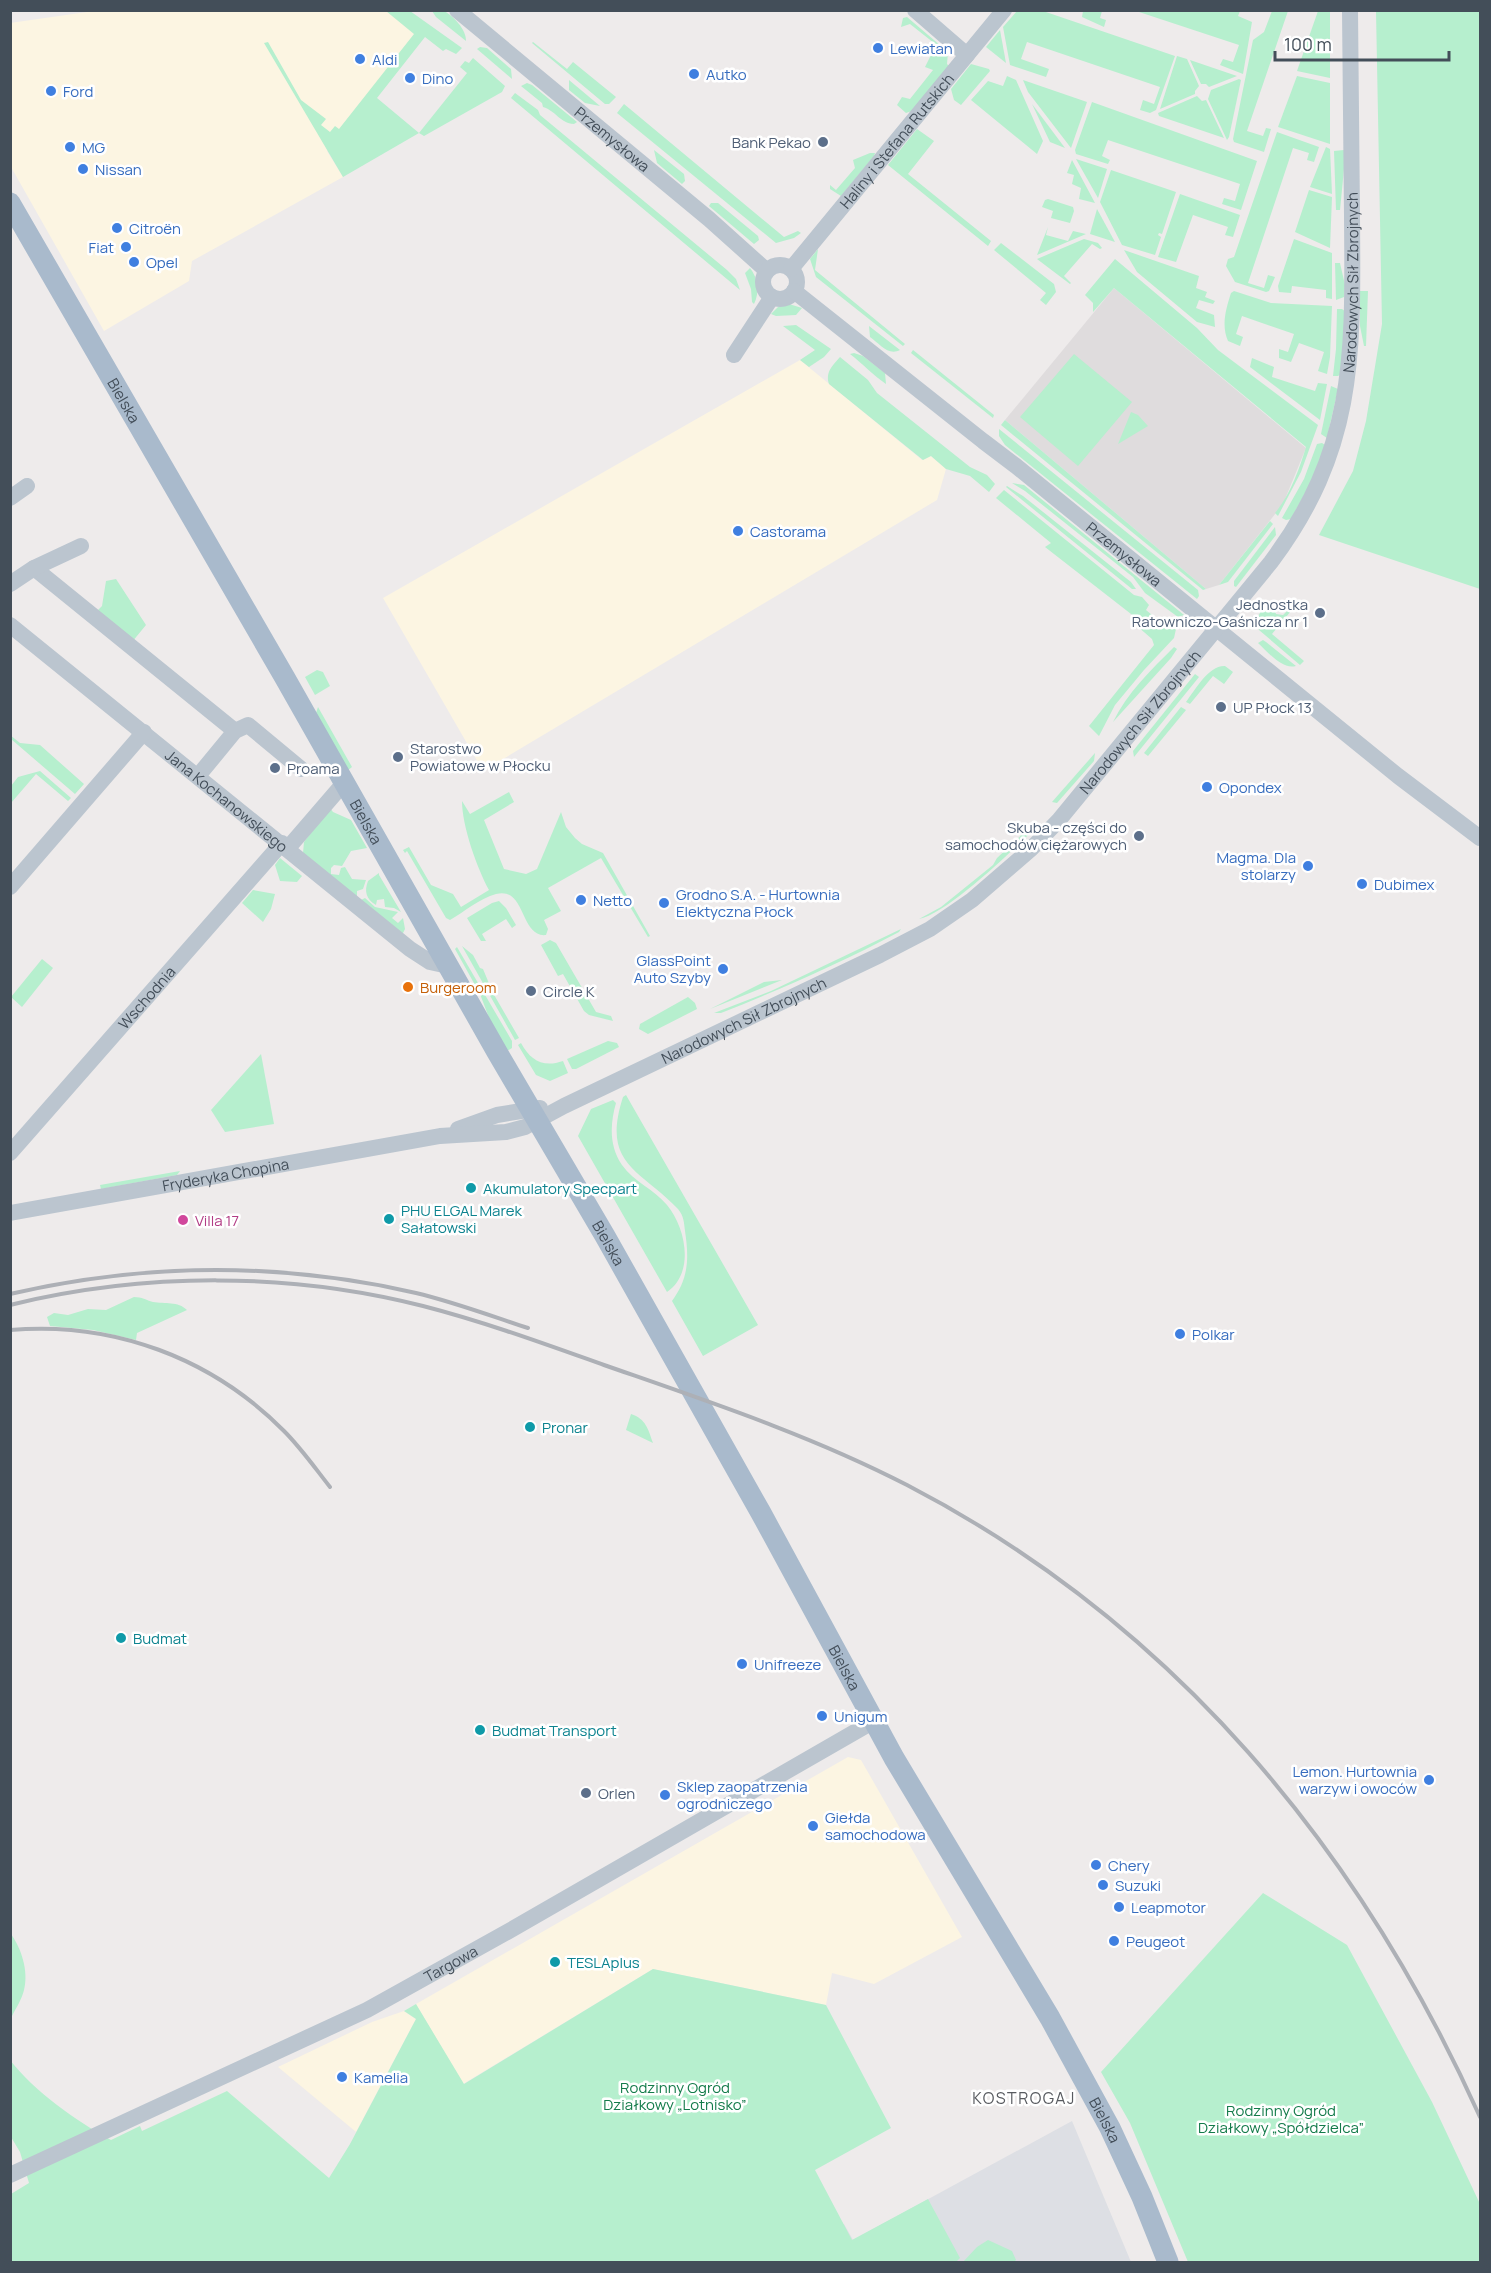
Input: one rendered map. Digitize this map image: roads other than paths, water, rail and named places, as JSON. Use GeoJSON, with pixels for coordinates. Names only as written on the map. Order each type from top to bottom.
{"type":"FeatureCollection","features":[{"type":"Feature","properties":{"kind":"main road","name":"Bielska"},"geometry":{"type":"LineString","coordinates":[[10,203],[605,1236],[874,1721],[940,1836],[1050,2018],[1103,2113],[1142,2197],[1168,2262]]}},
{"type":"Feature","properties":{"kind":"street","name":"Przemysłowa"},"geometry":{"type":"LineString","coordinates":[[457,10],[709,219],[767,271]]}},
{"type":"Feature","properties":{"kind":"street"},"geometry":{"type":"LineString","coordinates":[[915,10],[967,55]]}},
{"type":"Feature","properties":{"kind":"street","name":"Haliny i Stefana Rutskich"},"geometry":{"type":"LineString","coordinates":[[790,269],[1004,10]]}},
{"type":"Feature","properties":{"kind":"street","name":"Narodowych Sił Zbrojnych"},"geometry":{"type":"LineString","coordinates":[[534,1115],[564,1106],[880,955],[930,929],[972,900],[1031,849],[1051,828],[1218,628],[1284,545],[1305,511],[1326,465],[1344,402],[1351,356],[1353,304],[1350,10]]}},
{"type":"Feature","properties":{"kind":"street"},"geometry":{"type":"LineString","coordinates":[[778,266],[790,269],[796,280],[794,291],[784,299],[772,297],[764,288],[764,276],[767,271],[778,266]]}},
{"type":"Feature","properties":{"kind":"street","name":"Przemysłowa"},"geometry":{"type":"LineString","coordinates":[[794,291],[1218,628],[1398,776],[1480,838]]}},
{"type":"Feature","properties":{"kind":"street"},"geometry":{"type":"LineString","coordinates":[[734,355],[772,297]]}},
{"type":"Feature","properties":{"kind":"street"},"geometry":{"type":"LineString","coordinates":[[10,498],[27,486]]}},
{"type":"Feature","properties":{"kind":"street"},"geometry":{"type":"LineString","coordinates":[[10,584],[34,568],[81,546]]}},
{"type":"Feature","properties":{"kind":"street"},"geometry":{"type":"LineString","coordinates":[[34,568],[235,731]]}},
{"type":"Feature","properties":{"kind":"street","name":"Jana Kochanowskiego"},"geometry":{"type":"LineString","coordinates":[[10,625],[410,949],[430,962],[448,966]]}},
{"type":"Feature","properties":{"kind":"street"},"geometry":{"type":"LineString","coordinates":[[198,776],[235,731],[248,725],[301,769]]}},
{"type":"Feature","properties":{"kind":"street"},"geometry":{"type":"LineString","coordinates":[[10,886],[144,732]]}},
{"type":"Feature","properties":{"kind":"street","name":"Wschodnia"},"geometry":{"type":"LineString","coordinates":[[10,1153],[344,783]]}},
{"type":"Feature","properties":{"kind":"street"},"geometry":{"type":"LineString","coordinates":[[410,949],[420,948],[434,939]]}},
{"type":"Feature","properties":{"kind":"street","name":"Fryderyka Chopina"},"geometry":{"type":"LineString","coordinates":[[10,1213],[440,1136],[506,1132],[525,1127],[534,1115]]}},
{"type":"Feature","properties":{"kind":"street","name":"Targowa"},"geometry":{"type":"LineString","coordinates":[[10,2175],[367,2010],[874,1721]]}},
{"type":"Feature","properties":{"kind":"railway"},"geometry":{"type":"LineString","coordinates":[[10,1294],[111,1276],[213,1270],[264,1272],[366,1283],[416,1293],[528,1328]]}},
{"type":"Feature","properties":{"kind":"railway"},"geometry":{"type":"LineString","coordinates":[[10,1305],[113,1286],[217,1280],[321,1287],[372,1295],[423,1306],[492,1326],[681,1392],[833,1450],[907,1485],[1003,1541],[1092,1604],[1173,1675],[1248,1752],[1316,1835],[1377,1924],[1432,2018],[1480,2117]]}},
{"type":"Feature","properties":{"kind":"railway"},"geometry":{"type":"LineString","coordinates":[[10,1330],[48,1329],[86,1332],[123,1339],[159,1350],[193,1365],[225,1383],[256,1405],[284,1431],[330,1487]]}},
{"type":"Feature","properties":{"kind":"place","name":"Lewiatan"},"geometry":{"type":"Point","coordinates":[878,48]}},
{"type":"Feature","properties":{"kind":"place","name":"Aldi"},"geometry":{"type":"Point","coordinates":[360,59]}},
{"type":"Feature","properties":{"kind":"place","name":"Autko"},"geometry":{"type":"Point","coordinates":[694,74]}},
{"type":"Feature","properties":{"kind":"place","name":"Dino"},"geometry":{"type":"Point","coordinates":[410,78]}},
{"type":"Feature","properties":{"kind":"place","name":"Ford"},"geometry":{"type":"Point","coordinates":[51,91]}},
{"type":"Feature","properties":{"kind":"place","name":"Bank Pekao"},"geometry":{"type":"Point","coordinates":[823,142]}},
{"type":"Feature","properties":{"kind":"place","name":"MG"},"geometry":{"type":"Point","coordinates":[70,147]}},
{"type":"Feature","properties":{"kind":"place","name":"Nissan"},"geometry":{"type":"Point","coordinates":[83,169]}},
{"type":"Feature","properties":{"kind":"place","name":"Citroën"},"geometry":{"type":"Point","coordinates":[117,228]}},
{"type":"Feature","properties":{"kind":"place","name":"Fiat"},"geometry":{"type":"Point","coordinates":[126,247]}},
{"type":"Feature","properties":{"kind":"place","name":"Opel"},"geometry":{"type":"Point","coordinates":[134,262]}},
{"type":"Feature","properties":{"kind":"place","name":"Castorama"},"geometry":{"type":"Point","coordinates":[738,531]}},
{"type":"Feature","properties":{"kind":"place","name":"Jednostka Ratowniczo-Gaśnicza nr 1"},"geometry":{"type":"Point","coordinates":[1320,613]}},
{"type":"Feature","properties":{"kind":"place","name":"UP Płock 13"},"geometry":{"type":"Point","coordinates":[1221,707]}},
{"type":"Feature","properties":{"kind":"place","name":"Starostwo Powiatowe w Płocku"},"geometry":{"type":"Point","coordinates":[398,757]}},
{"type":"Feature","properties":{"kind":"place","name":"Proama"},"geometry":{"type":"Point","coordinates":[275,768]}},
{"type":"Feature","properties":{"kind":"place","name":"Opondex"},"geometry":{"type":"Point","coordinates":[1207,787]}},
{"type":"Feature","properties":{"kind":"place","name":"Skuba - części do samochodów ciężarowych"},"geometry":{"type":"Point","coordinates":[1139,836]}},
{"type":"Feature","properties":{"kind":"place","name":"Magma. Dla stolarzy"},"geometry":{"type":"Point","coordinates":[1308,866]}},
{"type":"Feature","properties":{"kind":"place","name":"Dubimex"},"geometry":{"type":"Point","coordinates":[1362,884]}},
{"type":"Feature","properties":{"kind":"place","name":"Netto"},"geometry":{"type":"Point","coordinates":[581,900]}},
{"type":"Feature","properties":{"kind":"place","name":"Grodno S.A. - Hurtownia Elektyczna Płock"},"geometry":{"type":"Point","coordinates":[664,903]}},
{"type":"Feature","properties":{"kind":"place","name":"GlassPoint Auto Szyby"},"geometry":{"type":"Point","coordinates":[723,969]}},
{"type":"Feature","properties":{"kind":"place","name":"Burgeroom"},"geometry":{"type":"Point","coordinates":[408,987]}},
{"type":"Feature","properties":{"kind":"place","name":"Circle K"},"geometry":{"type":"Point","coordinates":[531,991]}},
{"type":"Feature","properties":{"kind":"place","name":"Akumulatory Specpart"},"geometry":{"type":"Point","coordinates":[471,1188]}},
{"type":"Feature","properties":{"kind":"place","name":"PHU ELGAL Marek Sałatowski"},"geometry":{"type":"Point","coordinates":[389,1219]}},
{"type":"Feature","properties":{"kind":"place","name":"Villa 17"},"geometry":{"type":"Point","coordinates":[183,1220]}},
{"type":"Feature","properties":{"kind":"place","name":"Polkar"},"geometry":{"type":"Point","coordinates":[1180,1334]}},
{"type":"Feature","properties":{"kind":"place","name":"Pronar"},"geometry":{"type":"Point","coordinates":[530,1427]}},
{"type":"Feature","properties":{"kind":"place","name":"Budmat"},"geometry":{"type":"Point","coordinates":[121,1638]}},
{"type":"Feature","properties":{"kind":"place","name":"Unifreeze"},"geometry":{"type":"Point","coordinates":[742,1664]}},
{"type":"Feature","properties":{"kind":"place","name":"Unigum"},"geometry":{"type":"Point","coordinates":[822,1716]}},
{"type":"Feature","properties":{"kind":"place","name":"Budmat Transport"},"geometry":{"type":"Point","coordinates":[480,1730]}},
{"type":"Feature","properties":{"kind":"place","name":"Lemon. Hurtownia warzyw i owoców"},"geometry":{"type":"Point","coordinates":[1429,1780]}},
{"type":"Feature","properties":{"kind":"place","name":"Orlen"},"geometry":{"type":"Point","coordinates":[586,1793]}},
{"type":"Feature","properties":{"kind":"place","name":"Sklep zaopatrzenia ogrodniczego"},"geometry":{"type":"Point","coordinates":[665,1795]}},
{"type":"Feature","properties":{"kind":"place","name":"Giełda samochodowa"},"geometry":{"type":"Point","coordinates":[813,1826]}},
{"type":"Feature","properties":{"kind":"place","name":"Chery"},"geometry":{"type":"Point","coordinates":[1096,1865]}},
{"type":"Feature","properties":{"kind":"place","name":"Suzuki"},"geometry":{"type":"Point","coordinates":[1103,1885]}},
{"type":"Feature","properties":{"kind":"place","name":"Leapmotor"},"geometry":{"type":"Point","coordinates":[1119,1907]}},
{"type":"Feature","properties":{"kind":"place","name":"Peugeot"},"geometry":{"type":"Point","coordinates":[1114,1941]}},
{"type":"Feature","properties":{"kind":"place","name":"TESLAplus"},"geometry":{"type":"Point","coordinates":[555,1962]}},
{"type":"Feature","properties":{"kind":"place","name":"Kamelia"},"geometry":{"type":"Point","coordinates":[342,2077]}},
{"type":"Feature","properties":{"kind":"district","name":"KOSTROGAJ"},"geometry":{"type":"Point","coordinates":[1024,2098]}},
{"type":"Feature","properties":{"kind":"park label","name":"Rodzinny Ogród Działkowy „Lotnisko”"},"geometry":{"type":"Point","coordinates":[675,2096]}},
{"type":"Feature","properties":{"kind":"park label","name":"Rodzinny Ogród Działkowy „Spółdzielca”"},"geometry":{"type":"Point","coordinates":[1281,2118]}}]}
